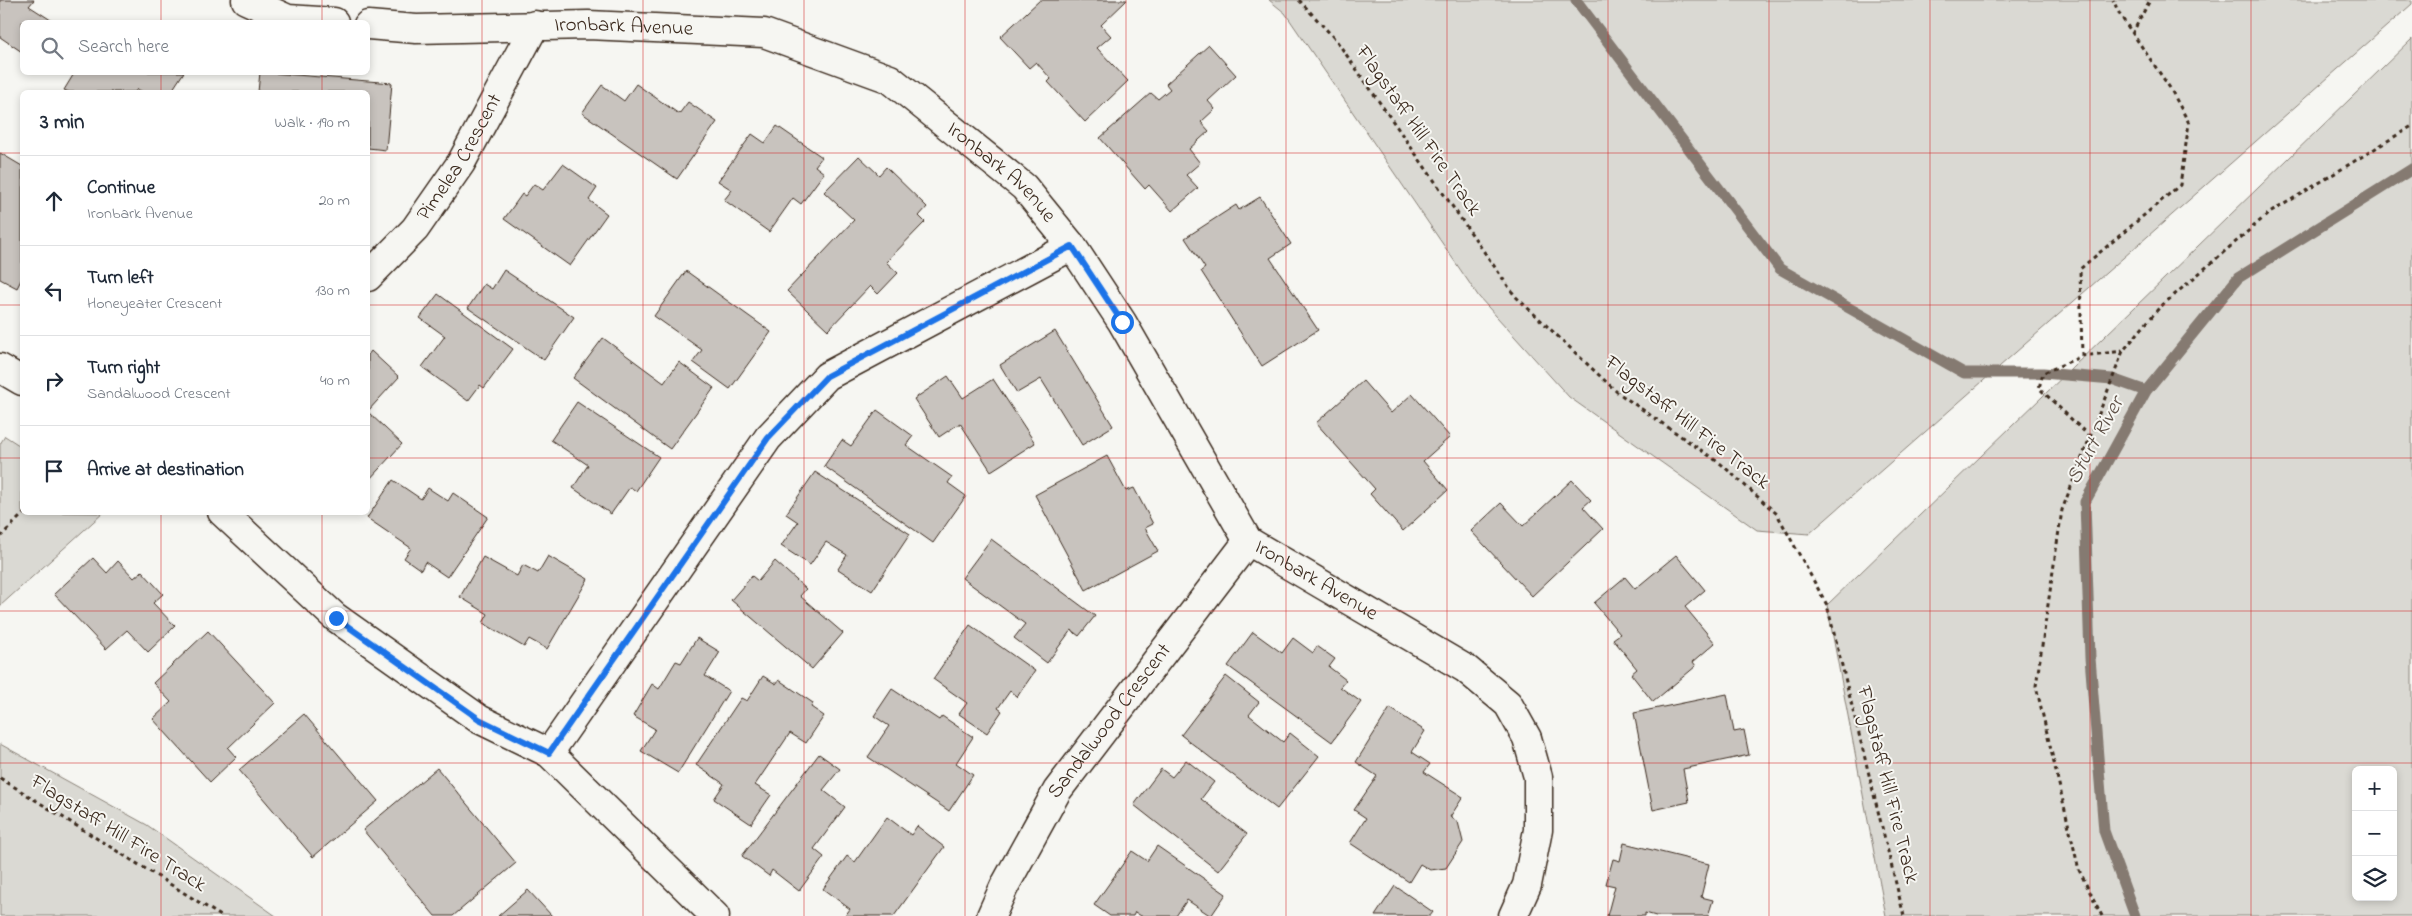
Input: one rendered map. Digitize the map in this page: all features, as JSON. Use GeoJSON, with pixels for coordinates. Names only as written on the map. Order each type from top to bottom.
{"type":"FeatureCollection","features":[{"type":"Feature","properties":{"kind":"street"},"geometry":{"type":"LineString","coordinates":[[246,0],[288,19],[303,20]]}},
{"type":"Feature","properties":{"kind":"street","name":"Ironbark Avenue"},"geometry":{"type":"LineString","coordinates":[[370,25],[416,29],[588,25],[764,34],[890,79],[1024,188],[1072,246],[1122,322],[1248,541],[1466,669],[1508,704],[1527,738],[1538,777],[1538,830],[1527,885],[1513,916]]}},
{"type":"Feature","properties":{"kind":"street","name":"Pimelea Crescent"},"geometry":{"type":"LineString","coordinates":[[370,274],[415,229],[462,163],[535,25]]}},
{"type":"Feature","properties":{"kind":"street"},"geometry":{"type":"LineString","coordinates":[[549,753],[768,438],[827,376],[1072,246]]}},
{"type":"Feature","properties":{"kind":"street"},"geometry":{"type":"LineString","coordinates":[[0,368],[20,380]]}},
{"type":"Feature","properties":{"kind":"street"},"geometry":{"type":"LineString","coordinates":[[225,515],[336,618],[479,719],[549,753],[715,916]]}},
{"type":"Feature","properties":{"kind":"street","name":"Sandalwood Crescent"},"geometry":{"type":"LineString","coordinates":[[991,916],[1004,887],[1057,791],[1248,541]]}},
{"type":"Feature","properties":{"kind":"path","name":"Flagstaff Hill Fire Track"},"geometry":{"type":"LineString","coordinates":[[1299,0],[1336,40],[1515,296],[1617,392],[1722,464],[1777,514],[1827,605],[1904,916]]}},
{"type":"Feature","properties":{"kind":"path"},"geometry":{"type":"LineString","coordinates":[[2082,356],[2080,269],[2180,185],[2189,124],[2170,88],[2132,34],[2113,0]]}},
{"type":"Feature","properties":{"kind":"path"},"geometry":{"type":"LineString","coordinates":[[2132,34],[2150,0]]}},
{"type":"Feature","properties":{"kind":"path"},"geometry":{"type":"LineString","coordinates":[[2102,916],[2080,870],[2036,686],[2062,510],[2123,352],[2159,308],[2268,214],[2412,126]]}},
{"type":"Feature","properties":{"kind":"path"},"geometry":{"type":"LineString","coordinates":[[2090,438],[2039,388],[2043,373],[2082,356],[2123,352]]}},
{"type":"Feature","properties":{"kind":"path"},"geometry":{"type":"LineString","coordinates":[[0,537],[22,515]]}},
{"type":"Feature","properties":{"kind":"path","name":"Flagstaff Hill Fire Track"},"geometry":{"type":"LineString","coordinates":[[0,778],[221,916]]}},
{"type":"Feature","properties":{"kind":"shaded area"},"geometry":{"type":"Polygon","coordinates":[[[1269,0],[2412,0],[2412,4],[1809,534],[1757,530],[1569,397],[1479,297],[1285,13],[1269,0]]]}},
{"type":"Feature","properties":{"kind":"shaded area"},"geometry":{"type":"Polygon","coordinates":[[[2412,39],[2412,916],[1886,916],[1827,605],[2412,39]]]}},
{"type":"Feature","properties":{"kind":"shaded area"},"geometry":{"type":"Polygon","coordinates":[[[5,436],[20,446],[20,515],[101,515],[0,606],[0,444],[5,436]]]}},
{"type":"Feature","properties":{"kind":"shaded area"},"geometry":{"type":"Polygon","coordinates":[[[0,744],[147,825],[276,916],[0,916],[0,744]]]}},
{"type":"Feature","properties":{"kind":"building"},"geometry":{"type":"Polygon","coordinates":[[[0,0],[34,0],[29,6],[51,20],[20,20],[20,51],[0,37],[0,0]]]}},
{"type":"Feature","properties":{"kind":"building"},"geometry":{"type":"Polygon","coordinates":[[[1040,0],[1127,0],[1101,25],[1111,36],[1097,48],[1128,81],[1085,122],[1048,82],[1051,79],[1036,62],[1029,68],[1000,37],[1040,0]]]}},
{"type":"Feature","properties":{"kind":"building"},"geometry":{"type":"Polygon","coordinates":[[[1209,45],[1236,75],[1208,101],[1215,109],[1201,122],[1209,131],[1189,149],[1200,163],[1186,175],[1198,188],[1172,211],[1149,185],[1145,189],[1100,138],[1151,93],[1158,99],[1170,89],[1166,84],[1209,45]]]}},
{"type":"Feature","properties":{"kind":"building"},"geometry":{"type":"Polygon","coordinates":[[[73,75],[182,75],[172,90],[64,90],[73,75]]]}},
{"type":"Feature","properties":{"kind":"building"},"geometry":{"type":"Polygon","coordinates":[[[260,75],[296,75],[392,83],[386,150],[370,148],[370,90],[258,90],[260,75]]]}},
{"type":"Feature","properties":{"kind":"building"},"geometry":{"type":"Polygon","coordinates":[[[636,84],[679,114],[688,102],[717,122],[677,179],[582,113],[602,85],[624,101],[636,84]]]}},
{"type":"Feature","properties":{"kind":"building"},"geometry":{"type":"Polygon","coordinates":[[[777,126],[822,157],[815,166],[824,173],[801,204],[793,198],[769,232],[724,200],[732,190],[718,181],[752,134],[765,143],[777,126]]]}},
{"type":"Feature","properties":{"kind":"building"},"geometry":{"type":"Polygon","coordinates":[[[0,153],[20,165],[20,282],[17,288],[0,279],[0,153]]]}},
{"type":"Feature","properties":{"kind":"building"},"geometry":{"type":"Polygon","coordinates":[[[859,156],[879,175],[886,167],[927,207],[919,216],[925,222],[886,262],[898,273],[878,294],[870,286],[828,330],[787,291],[854,220],[824,192],[859,156]]]}},
{"type":"Feature","properties":{"kind":"building"},"geometry":{"type":"Polygon","coordinates":[[[563,164],[597,188],[589,200],[607,214],[570,266],[504,219],[522,194],[525,196],[534,184],[543,190],[563,164]]]}},
{"type":"Feature","properties":{"kind":"building"},"geometry":{"type":"Polygon","coordinates":[[[1260,197],[1291,244],[1270,258],[1318,330],[1262,366],[1201,271],[1205,268],[1185,238],[1236,205],[1239,210],[1260,197]]]}},
{"type":"Feature","properties":{"kind":"building"},"geometry":{"type":"Polygon","coordinates":[[[504,270],[574,317],[544,360],[468,308],[484,284],[492,289],[504,270]]]}},
{"type":"Feature","properties":{"kind":"building"},"geometry":{"type":"Polygon","coordinates":[[[686,271],[771,332],[730,389],[693,362],[702,350],[654,316],[686,271]]]}},
{"type":"Feature","properties":{"kind":"building"},"geometry":{"type":"Polygon","coordinates":[[[438,294],[513,349],[484,388],[480,385],[468,401],[422,367],[445,336],[420,318],[438,294]]]}},
{"type":"Feature","properties":{"kind":"building"},"geometry":{"type":"Polygon","coordinates":[[[1055,331],[1113,426],[1082,445],[1041,379],[1017,393],[1000,365],[1055,331]]]}},
{"type":"Feature","properties":{"kind":"building"},"geometry":{"type":"Polygon","coordinates":[[[603,338],[664,383],[679,362],[714,388],[670,449],[573,378],[603,338]]]}},
{"type":"Feature","properties":{"kind":"building"},"geometry":{"type":"Polygon","coordinates":[[[371,351],[399,377],[370,409],[371,351]]]}},
{"type":"Feature","properties":{"kind":"building"},"geometry":{"type":"Polygon","coordinates":[[[948,376],[963,398],[993,379],[1035,443],[991,471],[960,423],[939,437],[914,399],[948,376]]]}},
{"type":"Feature","properties":{"kind":"building"},"geometry":{"type":"Polygon","coordinates":[[[1363,381],[1391,413],[1412,394],[1450,437],[1423,461],[1448,490],[1403,531],[1370,494],[1375,489],[1316,423],[1363,381]]]}},
{"type":"Feature","properties":{"kind":"building"},"geometry":{"type":"Polygon","coordinates":[[[577,402],[659,457],[636,491],[630,487],[611,514],[573,488],[588,465],[551,440],[577,402]]]}},
{"type":"Feature","properties":{"kind":"building"},"geometry":{"type":"Polygon","coordinates":[[[877,410],[913,436],[906,445],[952,477],[948,483],[966,496],[933,543],[824,466],[842,440],[851,446],[877,410]]]}},
{"type":"Feature","properties":{"kind":"building"},"geometry":{"type":"Polygon","coordinates":[[[370,414],[402,444],[370,479],[370,414]]]}},
{"type":"Feature","properties":{"kind":"building"},"geometry":{"type":"Polygon","coordinates":[[[1107,456],[1126,491],[1134,488],[1153,524],[1145,528],[1158,551],[1086,590],[1035,495],[1107,456]]]}},
{"type":"Feature","properties":{"kind":"building"},"geometry":{"type":"Polygon","coordinates":[[[815,472],[910,534],[872,591],[838,569],[847,555],[826,542],[810,565],[781,546],[798,522],[786,514],[815,472]]]}},
{"type":"Feature","properties":{"kind":"building"},"geometry":{"type":"Polygon","coordinates":[[[393,480],[421,499],[428,488],[448,501],[453,493],[488,517],[447,577],[425,562],[421,570],[404,558],[411,548],[367,518],[393,480]]]}},
{"type":"Feature","properties":{"kind":"building"},"geometry":{"type":"Polygon","coordinates":[[[1572,480],[1591,500],[1583,507],[1603,529],[1532,596],[1471,531],[1501,503],[1523,526],[1572,480]]]}},
{"type":"Feature","properties":{"kind":"building"},"geometry":{"type":"Polygon","coordinates":[[[991,539],[1095,616],[1079,636],[1071,630],[1047,663],[1014,638],[1025,624],[962,578],[991,539]]]}},
{"type":"Feature","properties":{"kind":"building"},"geometry":{"type":"Polygon","coordinates":[[[1676,555],[1705,590],[1685,607],[1715,643],[1693,662],[1696,666],[1653,702],[1631,674],[1637,669],[1613,639],[1620,634],[1594,603],[1625,577],[1635,589],[1676,555]]]}},
{"type":"Feature","properties":{"kind":"building"},"geometry":{"type":"Polygon","coordinates":[[[548,556],[588,579],[547,649],[529,639],[524,647],[483,623],[488,614],[460,597],[483,557],[517,576],[523,565],[538,573],[548,556]]]}},
{"type":"Feature","properties":{"kind":"building"},"geometry":{"type":"Polygon","coordinates":[[[93,558],[107,573],[118,561],[134,578],[142,571],[163,594],[153,603],[175,626],[148,652],[127,630],[106,649],[54,594],[93,558]]]}},
{"type":"Feature","properties":{"kind":"building"},"geometry":{"type":"Polygon","coordinates":[[[775,561],[806,589],[800,596],[843,633],[812,669],[731,600],[752,576],[758,581],[775,561]]]}},
{"type":"Feature","properties":{"kind":"building"},"geometry":{"type":"Polygon","coordinates":[[[970,625],[1035,671],[1017,697],[1010,691],[998,708],[1002,711],[987,733],[959,714],[967,703],[933,679],[970,625]]]}},
{"type":"Feature","properties":{"kind":"building"},"geometry":{"type":"Polygon","coordinates":[[[208,631],[275,703],[228,748],[236,757],[210,782],[153,719],[171,702],[153,683],[208,631]]]}},
{"type":"Feature","properties":{"kind":"building"},"geometry":{"type":"Polygon","coordinates":[[[1253,632],[1282,653],[1293,638],[1313,653],[1317,646],[1335,659],[1329,667],[1346,680],[1340,687],[1361,702],[1332,742],[1228,666],[1253,632]]]}},
{"type":"Feature","properties":{"kind":"building"},"geometry":{"type":"Polygon","coordinates":[[[697,638],[720,652],[705,676],[729,691],[678,773],[641,751],[655,729],[633,716],[652,684],[659,689],[676,661],[681,663],[697,638]]]}},
{"type":"Feature","properties":{"kind":"building"},"geometry":{"type":"Polygon","coordinates":[[[763,676],[776,684],[779,680],[813,703],[811,707],[824,716],[806,743],[790,733],[755,785],[771,795],[751,824],[714,799],[724,784],[696,765],[741,698],[747,701],[763,676]]]}},
{"type":"Feature","properties":{"kind":"building"},"geometry":{"type":"Polygon","coordinates":[[[1226,676],[1259,702],[1249,715],[1283,742],[1290,733],[1319,756],[1277,809],[1181,735],[1226,676]]]}},
{"type":"Feature","properties":{"kind":"building"},"geometry":{"type":"Polygon","coordinates":[[[892,689],[939,720],[942,716],[973,737],[956,763],[973,775],[949,811],[868,757],[889,726],[874,716],[892,689]]]}},
{"type":"Feature","properties":{"kind":"building"},"geometry":{"type":"Polygon","coordinates":[[[1727,694],[1734,732],[1744,730],[1749,755],[1683,769],[1689,802],[1653,810],[1634,713],[1727,694]]]}},
{"type":"Feature","properties":{"kind":"building"},"geometry":{"type":"Polygon","coordinates":[[[1390,708],[1425,731],[1412,752],[1430,764],[1424,772],[1463,797],[1450,817],[1458,822],[1463,842],[1446,868],[1430,870],[1420,864],[1409,882],[1350,843],[1366,818],[1354,810],[1377,776],[1356,762],[1390,708]]]}},
{"type":"Feature","properties":{"kind":"building"},"geometry":{"type":"Polygon","coordinates":[[[304,714],[378,801],[313,857],[239,770],[304,714]]]}},
{"type":"Feature","properties":{"kind":"building"},"geometry":{"type":"Polygon","coordinates":[[[819,754],[840,769],[823,790],[845,807],[814,849],[824,857],[799,891],[772,870],[769,876],[742,856],[819,754]]]}},
{"type":"Feature","properties":{"kind":"building"},"geometry":{"type":"Polygon","coordinates":[[[1186,760],[1214,782],[1201,799],[1247,834],[1218,871],[1134,805],[1161,769],[1172,777],[1186,760]]]}},
{"type":"Feature","properties":{"kind":"building"},"geometry":{"type":"Polygon","coordinates":[[[437,768],[516,863],[453,916],[435,916],[363,830],[437,768]]]}},
{"type":"Feature","properties":{"kind":"building"},"geometry":{"type":"Polygon","coordinates":[[[887,817],[911,835],[917,826],[944,847],[894,916],[845,916],[850,909],[823,889],[847,856],[855,862],[887,817]]]}},
{"type":"Feature","properties":{"kind":"building"},"geometry":{"type":"Polygon","coordinates":[[[1624,843],[1709,864],[1701,897],[1713,900],[1708,916],[1656,916],[1645,913],[1645,916],[1607,916],[1615,886],[1606,884],[1613,859],[1620,861],[1624,843]]]}},
{"type":"Feature","properties":{"kind":"building"},"geometry":{"type":"Polygon","coordinates":[[[1157,846],[1226,894],[1211,916],[1187,900],[1176,916],[1141,916],[1135,912],[1133,916],[1110,916],[1094,905],[1132,851],[1147,861],[1157,846]]]}},
{"type":"Feature","properties":{"kind":"building"},"geometry":{"type":"Polygon","coordinates":[[[1395,886],[1433,912],[1430,916],[1375,916],[1395,886]]]}},
{"type":"Feature","properties":{"kind":"building"},"geometry":{"type":"Polygon","coordinates":[[[528,890],[552,916],[498,916],[528,890]]]}},
{"type":"Feature","properties":{"kind":"waterway"},"geometry":{"type":"LineString","coordinates":[[1576,0],[1780,269],[1964,373],[2043,373],[2112,379],[2146,391]]}},
{"type":"Feature","properties":{"kind":"waterway","name":"Sturt River"},"geometry":{"type":"LineString","coordinates":[[2135,916],[2104,831],[2090,658],[2085,502],[2146,391],[2238,278],[2412,169]]}},
{"type":"Feature","properties":{"kind":"route"},"geometry":{"type":"LineString","coordinates":[[336,618],[479,719],[549,753],[768,438],[827,376],[1072,246],[1122,322]]}}]}
